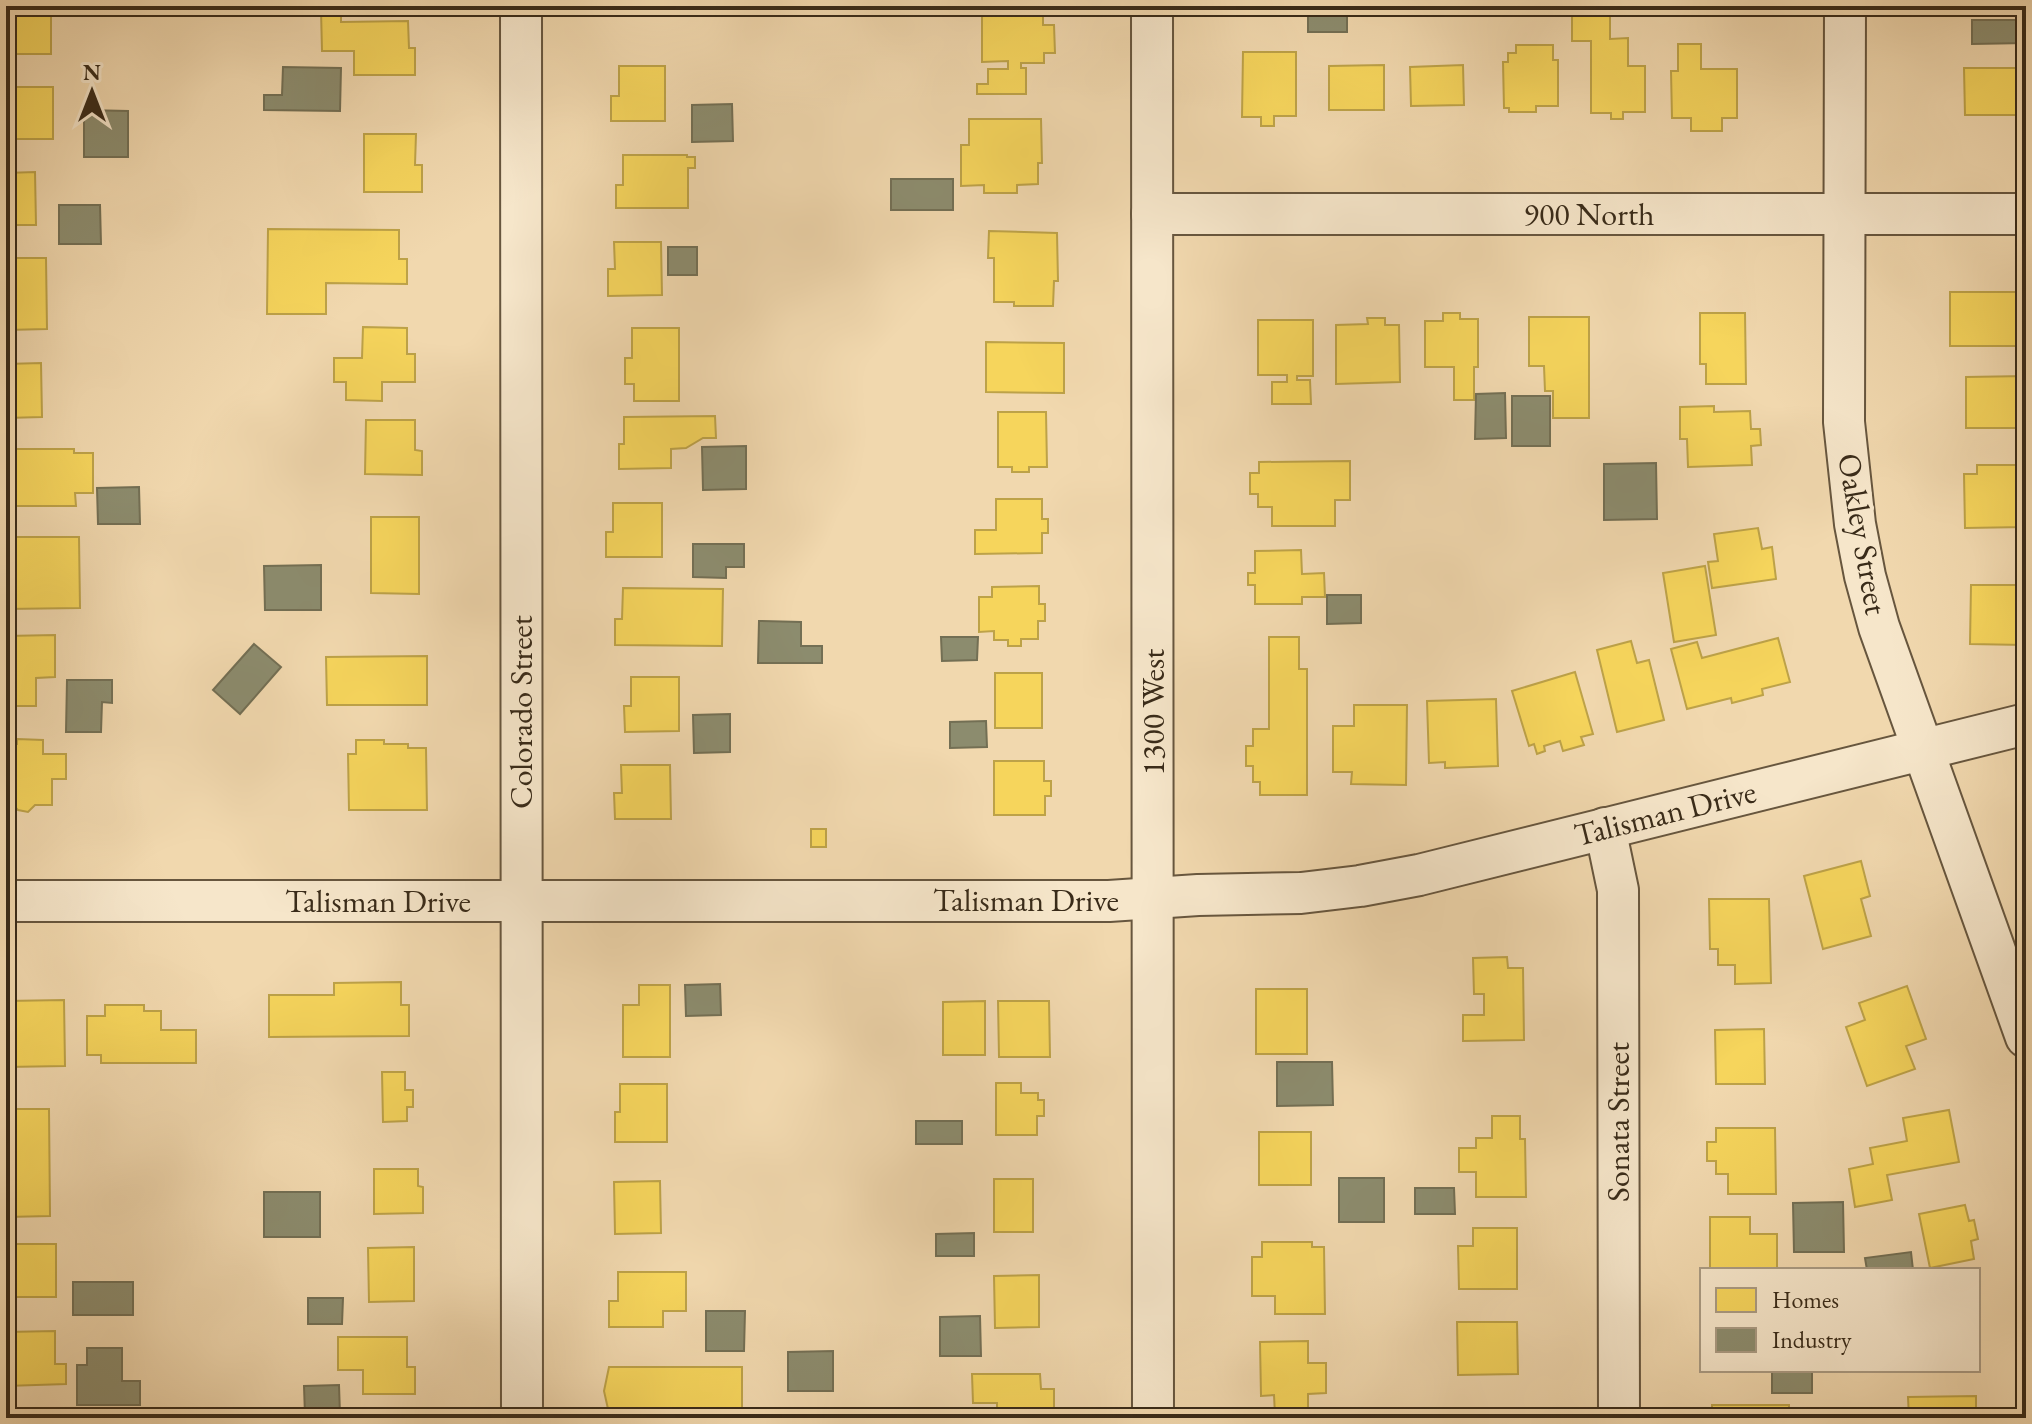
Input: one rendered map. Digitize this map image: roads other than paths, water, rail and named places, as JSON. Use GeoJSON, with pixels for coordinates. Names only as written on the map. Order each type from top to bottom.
{"type":"FeatureCollection","features":[{"type":"Feature","properties":{"kind":"street","name":"Colorado Street"},"geometry":{"type":"LineString","coordinates":[[521,6],[522,1418]]}},
{"type":"Feature","properties":{"kind":"street","name":"1300 West"},"geometry":{"type":"LineString","coordinates":[[1152,6],[1153,1418]]}},
{"type":"Feature","properties":{"kind":"street","name":"Oakley Street"},"geometry":{"type":"LineString","coordinates":[[1845,6],[1844,422],[1855,524],[1879,627],[2026,1037]]}},
{"type":"Feature","properties":{"kind":"street","name":"900 North"},"geometry":{"type":"LineString","coordinates":[[1152,214],[2026,214]]}},
{"type":"Feature","properties":{"kind":"street","name":"Talisman Drive"},"geometry":{"type":"LineString","coordinates":[[6,901],[1109,901],[1301,893],[1419,875],[2026,724]]}},
{"type":"Feature","properties":{"kind":"street","name":"Sonata Street"},"geometry":{"type":"LineString","coordinates":[[1605,828],[1618,890],[1619,1418]]}}]}
